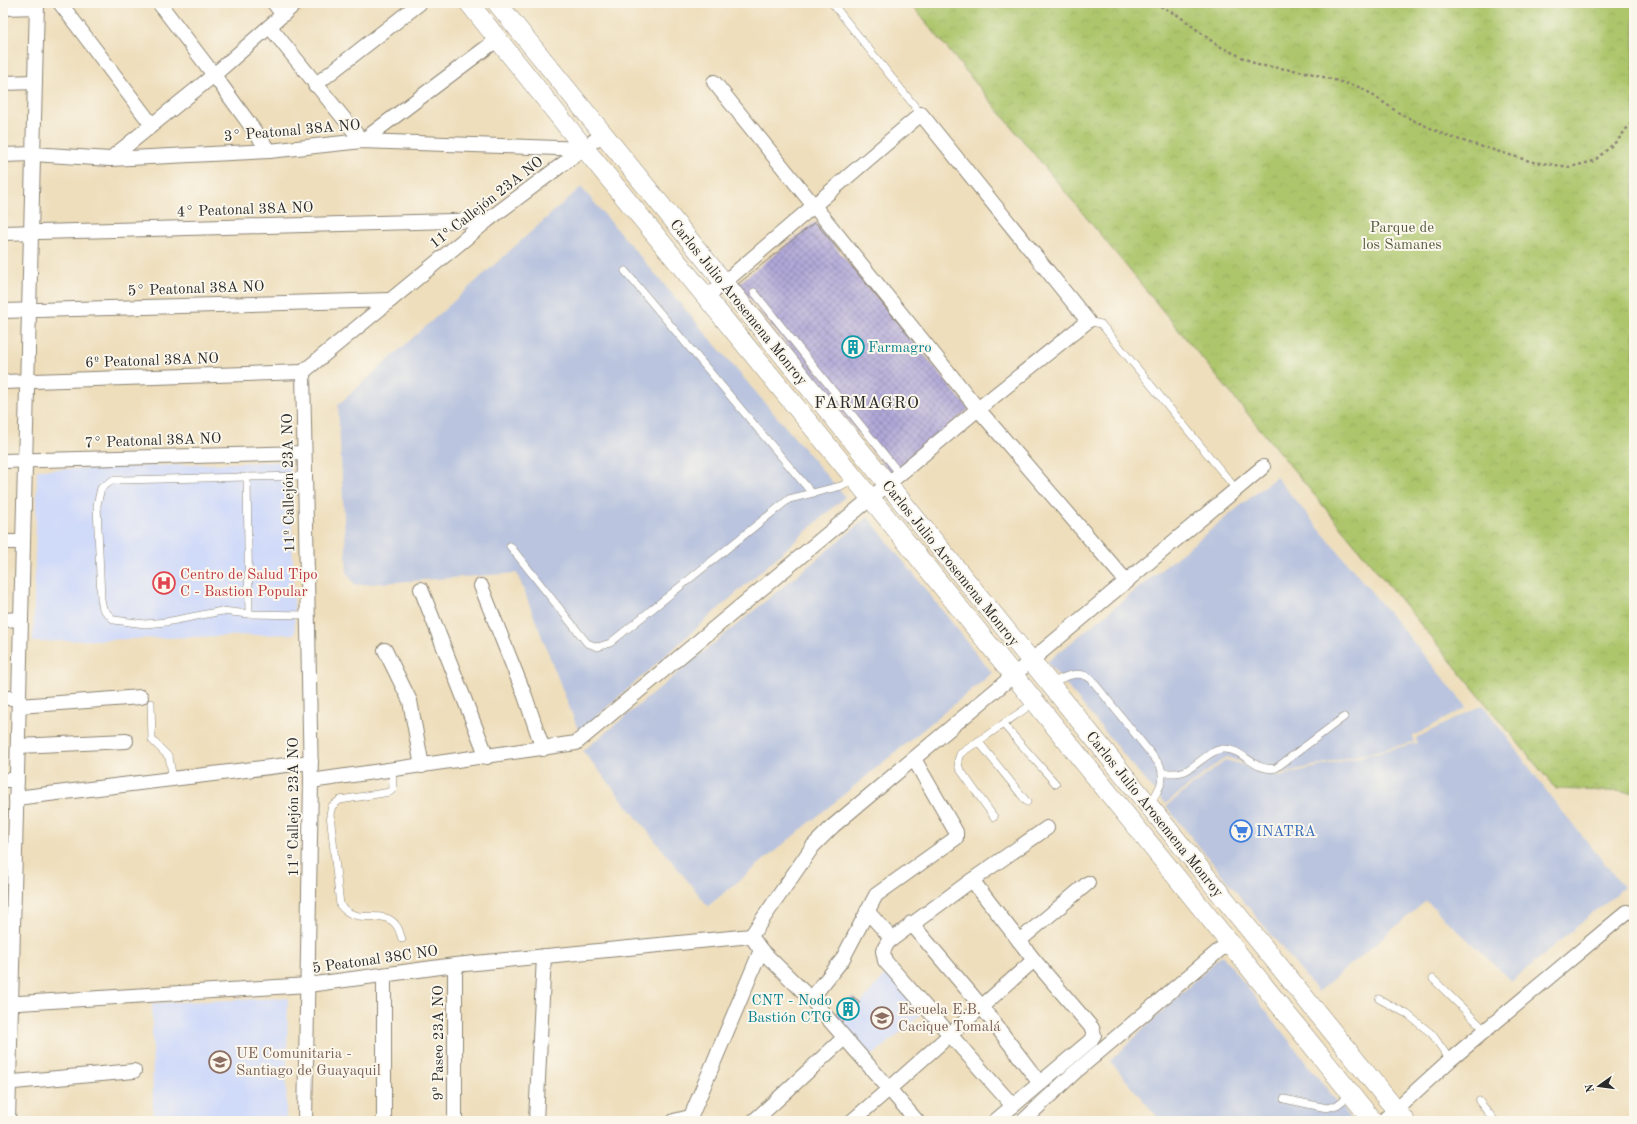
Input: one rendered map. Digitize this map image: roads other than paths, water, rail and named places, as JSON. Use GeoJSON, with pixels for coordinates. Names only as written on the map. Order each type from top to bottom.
{"type":"FeatureCollection","features":[{"type":"Feature","properties":{"kind":"main road","name":"Carlos Julio Arosemena Monroy"},"geometry":{"type":"LineString","coordinates":[[469,3],[1352,1093],[1373,1121]]}},
{"type":"Feature","properties":{"kind":"main road","name":"Carlos Julio Arosemena Monroy"},"geometry":{"type":"LineString","coordinates":[[498,3],[724,283],[894,479],[1030,661],[1148,806],[1395,1117]]}},
{"type":"Feature","properties":{"kind":"street"},"geometry":{"type":"LineString","coordinates":[[60,3],[152,125]]}},
{"type":"Feature","properties":{"kind":"street"},"geometry":{"type":"LineString","coordinates":[[159,3],[269,151]]}},
{"type":"Feature","properties":{"kind":"street"},"geometry":{"type":"LineString","coordinates":[[274,3],[283,15]]}},
{"type":"Feature","properties":{"kind":"street"},"geometry":{"type":"LineString","coordinates":[[110,159],[214,75],[296,3]]}},
{"type":"Feature","properties":{"kind":"street"},"geometry":{"type":"LineString","coordinates":[[315,85],[420,3]]}},
{"type":"Feature","properties":{"kind":"street"},"geometry":{"type":"LineString","coordinates":[[3,8],[37,5],[18,746],[10,780],[16,798],[9,855],[7,930],[6,1083],[8,1121]]}},
{"type":"Feature","properties":{"kind":"street"},"geometry":{"type":"LineString","coordinates":[[270,27],[315,85],[362,141],[498,39]]}},
{"type":"Feature","properties":{"kind":"street"},"geometry":{"type":"LineString","coordinates":[[3,83],[35,82]]}},
{"type":"Feature","properties":{"kind":"street"},"geometry":{"type":"LineString","coordinates":[[714,82],[978,409],[1127,582]]}},
{"type":"Feature","properties":{"kind":"street"},"geometry":{"type":"LineString","coordinates":[[311,781],[544,749],[576,743],[978,409],[1088,322],[921,114],[707,297]]}},
{"type":"Feature","properties":{"kind":"street","name":"11º Callejón 23A NO"},"geometry":{"type":"LineString","coordinates":[[305,1121],[311,762],[303,372],[488,220],[603,134]]}},
{"type":"Feature","properties":{"kind":"street","name":"3° Peatonal 38A NO"},"geometry":{"type":"LineString","coordinates":[[3,155],[33,154],[110,159],[269,151],[362,141],[585,148]]}},
{"type":"Feature","properties":{"kind":"street","name":"4° Peatonal 38A NO"},"geometry":{"type":"LineString","coordinates":[[3,233],[488,220]]}},
{"type":"Feature","properties":{"kind":"street","name":"5° Peatonal 38A NO"},"geometry":{"type":"LineString","coordinates":[[3,311],[391,300]]}},
{"type":"Feature","properties":{"kind":"street","name":"6º Peatonal 38A NO"},"geometry":{"type":"LineString","coordinates":[[3,382],[303,372]]}},
{"type":"Feature","properties":{"kind":"street","name":"7° Peatonal 38A NO"},"geometry":{"type":"LineString","coordinates":[[3,462],[304,453]]}},
{"type":"Feature","properties":{"kind":"street"},"geometry":{"type":"LineString","coordinates":[[917,1121],[811,999],[761,950],[751,936],[814,846],[833,826],[1263,467]]}},
{"type":"Feature","properties":{"kind":"street"},"geometry":{"type":"LineString","coordinates":[[3,542],[23,542]]}},
{"type":"Feature","properties":{"kind":"street"},"geometry":{"type":"LineString","coordinates":[[481,586],[525,696],[544,749]]}},
{"type":"Feature","properties":{"kind":"street"},"geometry":{"type":"LineString","coordinates":[[421,589],[487,757]]}},
{"type":"Feature","properties":{"kind":"street"},"geometry":{"type":"LineString","coordinates":[[3,620],[21,619]]}},
{"type":"Feature","properties":{"kind":"street"},"geometry":{"type":"LineString","coordinates":[[384,650],[410,701],[422,766]]}},
{"type":"Feature","properties":{"kind":"street"},"geometry":{"type":"LineString","coordinates":[[3,698],[19,702],[146,700]]}},
{"type":"Feature","properties":{"kind":"street"},"geometry":{"type":"LineString","coordinates":[[18,746],[126,741]]}},
{"type":"Feature","properties":{"kind":"street"},"geometry":{"type":"LineString","coordinates":[[811,999],[842,960],[876,895],[954,840],[957,834],[914,758]]}},
{"type":"Feature","properties":{"kind":"street"},"geometry":{"type":"LineString","coordinates":[[16,798],[311,762]]}},
{"type":"Feature","properties":{"kind":"street"},"geometry":{"type":"LineString","coordinates":[[1013,1106],[885,961],[883,951],[892,938],[911,923],[1047,828]]}},
{"type":"Feature","properties":{"kind":"street"},"geometry":{"type":"LineString","coordinates":[[972,880],[1034,960],[1092,1028],[1094,1035],[1090,1041],[1039,1082],[995,1121]]}},
{"type":"Feature","properties":{"kind":"street"},"geometry":{"type":"LineString","coordinates":[[1019,941],[1088,883]]}},
{"type":"Feature","properties":{"kind":"street"},"geometry":{"type":"LineString","coordinates":[[867,911],[892,938]]}},
{"type":"Feature","properties":{"kind":"street"},"geometry":{"type":"LineString","coordinates":[[1395,1117],[1450,1060],[1627,912]]}},
{"type":"Feature","properties":{"kind":"street"},"geometry":{"type":"LineString","coordinates":[[911,923],[981,1006],[1039,1082]]}},
{"type":"Feature","properties":{"kind":"street","name":"5 Peatonal 38C NO"},"geometry":{"type":"LineString","coordinates":[[7,1004],[308,985],[455,965],[751,936]]}},
{"type":"Feature","properties":{"kind":"street"},"geometry":{"type":"LineString","coordinates":[[1023,1121],[1074,1073],[1229,942]]}},
{"type":"Feature","properties":{"kind":"street"},"geometry":{"type":"LineString","coordinates":[[674,1121],[690,1119],[761,950]]}},
{"type":"Feature","properties":{"kind":"street"},"geometry":{"type":"LineString","coordinates":[[536,1121],[544,956]]}},
{"type":"Feature","properties":{"kind":"street"},"geometry":{"type":"LineString","coordinates":[[852,1121],[890,1090],[981,1006],[1034,960]]}},
{"type":"Feature","properties":{"kind":"street","name":"9º Paseo 23A NO"},"geometry":{"type":"LineString","coordinates":[[455,965],[455,1121]]}},
{"type":"Feature","properties":{"kind":"street"},"geometry":{"type":"LineString","coordinates":[[384,975],[384,1121]]}},
{"type":"Feature","properties":{"kind":"street"},"geometry":{"type":"LineString","coordinates":[[754,1121],[844,1038]]}},
{"type":"Feature","properties":{"kind":"street"},"geometry":{"type":"LineString","coordinates":[[6,1083],[134,1071]]}},
{"type":"Feature","properties":{"kind":"lane"},"geometry":{"type":"LineString","coordinates":[[832,3],[921,114]]}},
{"type":"Feature","properties":{"kind":"lane"},"geometry":{"type":"LineString","coordinates":[[625,271],[811,492]]}},
{"type":"Feature","properties":{"kind":"lane"},"geometry":{"type":"LineString","coordinates":[[754,292],[894,479]]}},
{"type":"Feature","properties":{"kind":"lane"},"geometry":{"type":"LineString","coordinates":[[1088,322],[1101,324],[1236,489]]}},
{"type":"Feature","properties":{"kind":"lane"},"geometry":{"type":"LineString","coordinates":[[305,476],[114,480],[101,488],[97,505],[101,599],[103,609],[114,620],[145,624],[166,622],[222,611],[249,614],[307,615]]}},
{"type":"Feature","properties":{"kind":"lane"},"geometry":{"type":"LineString","coordinates":[[247,477],[249,614]]}},
{"type":"Feature","properties":{"kind":"lane"},"geometry":{"type":"LineString","coordinates":[[510,546],[587,642],[598,647],[610,643],[790,499],[811,492],[841,486],[854,479]]}},
{"type":"Feature","properties":{"kind":"lane"},"geometry":{"type":"LineString","coordinates":[[1050,684],[1076,673],[1084,674],[1091,679],[1160,765],[1164,773],[1162,782],[1148,806]]}},
{"type":"Feature","properties":{"kind":"lane"},"geometry":{"type":"LineString","coordinates":[[146,700],[152,740],[169,757],[173,779]]}},
{"type":"Feature","properties":{"kind":"lane"},"geometry":{"type":"LineString","coordinates":[[994,817],[959,768],[958,760],[960,754],[1035,702]]}},
{"type":"Feature","properties":{"kind":"lane"},"geometry":{"type":"LineString","coordinates":[[1164,773],[1176,774],[1185,771],[1222,749],[1230,750],[1267,770],[1276,768],[1344,717]]}},
{"type":"Feature","properties":{"kind":"lane"},"geometry":{"type":"LineString","coordinates":[[1003,724],[1056,784]]}},
{"type":"Feature","properties":{"kind":"lane"},"geometry":{"type":"LineString","coordinates":[[978,741],[1027,802]]}},
{"type":"Feature","properties":{"kind":"lane"},"geometry":{"type":"LineString","coordinates":[[392,770],[393,789],[390,792],[340,800],[332,806],[330,814],[340,905],[346,913],[357,916],[383,917],[390,919],[396,924],[402,939]]}},
{"type":"Feature","properties":{"kind":"lane"},"geometry":{"type":"LineString","coordinates":[[1433,979],[1486,1031]]}},
{"type":"Feature","properties":{"kind":"lane"},"geometry":{"type":"LineString","coordinates":[[1379,999],[1407,1014],[1432,1034],[1450,1060]]}},
{"type":"Feature","properties":{"kind":"lane"},"geometry":{"type":"LineString","coordinates":[[1284,1099],[1327,1108],[1337,1105],[1352,1093]]}},
{"type":"Feature","properties":{"kind":"lane"},"geometry":{"type":"LineString","coordinates":[[1480,1100],[1495,1121]]}},
{"type":"Feature","properties":{"kind":"place","name":"Farmagro"},"geometry":{"type":"Point","coordinates":[853,347]}},
{"type":"Feature","properties":{"kind":"place","name":"Centro de Salud Tipo C - Bastion Popular"},"geometry":{"type":"Point","coordinates":[164,583]}},
{"type":"Feature","properties":{"kind":"place","name":"INATRA"},"geometry":{"type":"Point","coordinates":[1241,831]}},
{"type":"Feature","properties":{"kind":"place","name":"CNT - Nodo Bastión CTG"},"geometry":{"type":"Point","coordinates":[848,1009]}},
{"type":"Feature","properties":{"kind":"place","name":"Escuela E.B. Cacique Tomalá"},"geometry":{"type":"Point","coordinates":[882,1018]}},
{"type":"Feature","properties":{"kind":"place","name":"UE Comunitaria - Santiago de Guayaquil"},"geometry":{"type":"Point","coordinates":[220,1062]}},
{"type":"Feature","properties":{"kind":"district","name":"FARMAGRO"},"geometry":{"type":"Point","coordinates":[867,402]}},
{"type":"Feature","properties":{"kind":"park label","name":"Parque de los Samanes"},"geometry":{"type":"Point","coordinates":[1402,236]}}]}
